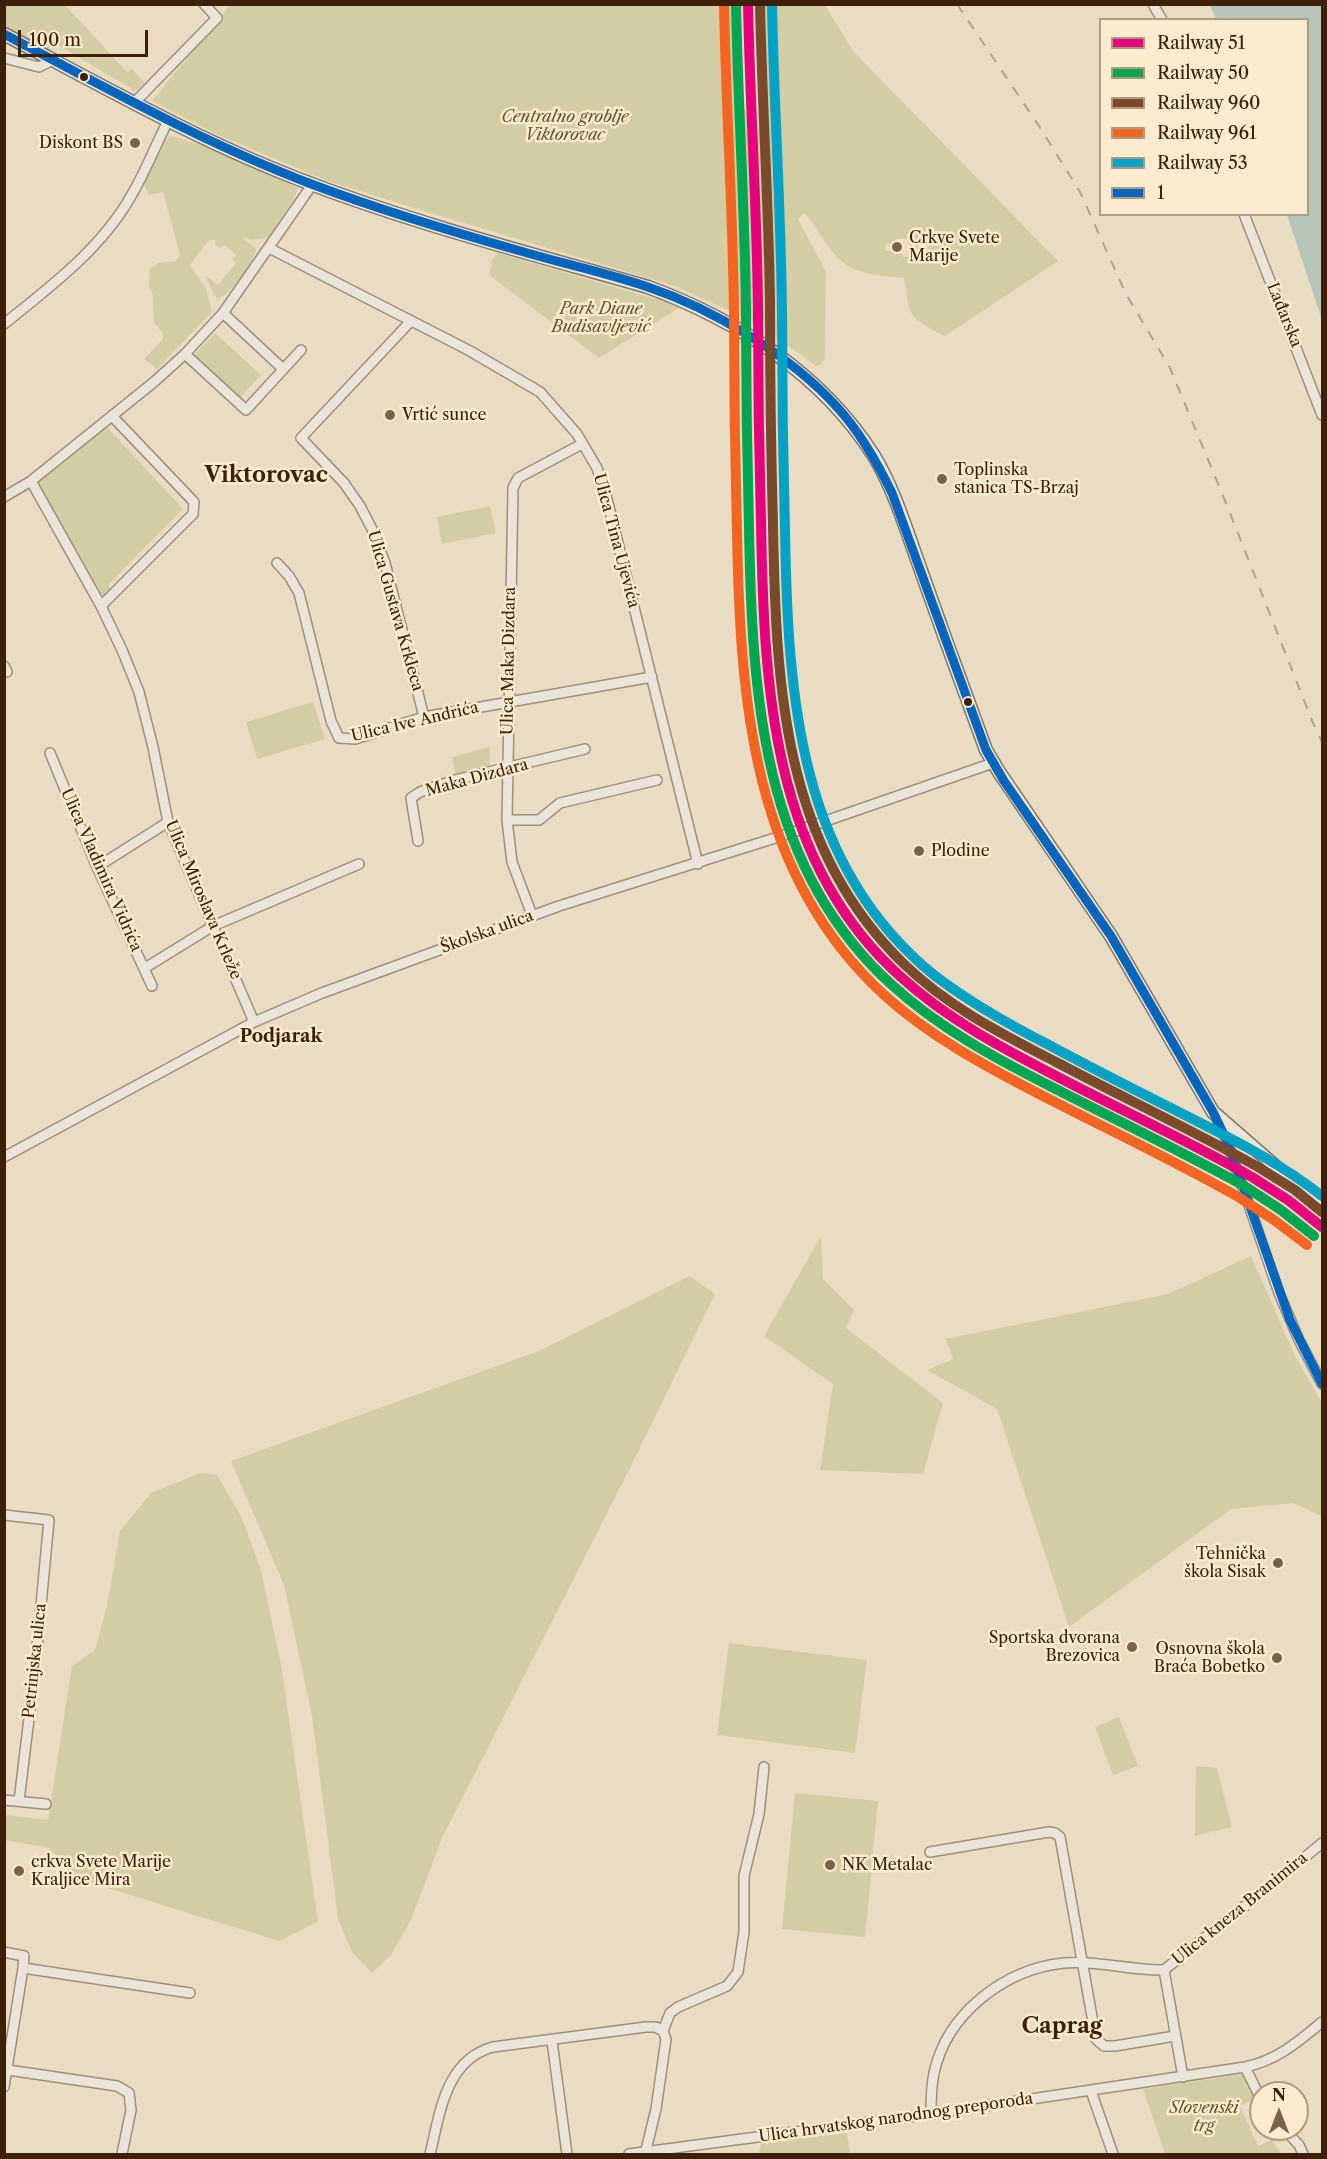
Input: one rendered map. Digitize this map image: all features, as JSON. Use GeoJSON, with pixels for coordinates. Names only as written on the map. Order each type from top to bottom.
{"type":"FeatureCollection","features":[{"type":"Feature","properties":{"kind":"main road"},"geometry":{"type":"LineString","coordinates":[[4,34],[168,121],[312,185],[414,219],[648,287],[682,300],[729,323],[817,387],[857,431],[884,476],[993,764],[1102,922],[1214,1112],[1323,1207]]}},
{"type":"Feature","properties":{"kind":"street"},"geometry":{"type":"LineString","coordinates":[[134,103],[217,18],[204,4]]}},
{"type":"Feature","properties":{"kind":"street"},"geometry":{"type":"LineString","coordinates":[[1153,4],[1161,18]]}},
{"type":"Feature","properties":{"kind":"street"},"geometry":{"type":"LineString","coordinates":[[4,58],[39,67],[53,60]]}},
{"type":"Feature","properties":{"kind":"street"},"geometry":{"type":"LineString","coordinates":[[4,324],[79,261],[107,231],[131,197],[168,121]]}},
{"type":"Feature","properties":{"kind":"street"},"geometry":{"type":"LineString","coordinates":[[4,497],[31,481],[185,354],[223,313],[312,185]]}},
{"type":"Feature","properties":{"kind":"street","name":"Lađarska"},"geometry":{"type":"LineString","coordinates":[[1245,216],[1323,415]]}},
{"type":"Feature","properties":{"kind":"street","name":"Ulica Tina Ujevića"},"geometry":{"type":"LineString","coordinates":[[269,248],[470,351],[540,392],[578,434],[597,468],[606,495],[698,864]]}},
{"type":"Feature","properties":{"kind":"street"},"geometry":{"type":"LineString","coordinates":[[223,313],[283,369]]}},
{"type":"Feature","properties":{"kind":"street","name":"Ulica Gustava Krkleca"},"geometry":{"type":"LineString","coordinates":[[410,321],[301,438],[344,483],[372,529],[385,563],[424,717]]}},
{"type":"Feature","properties":{"kind":"street"},"geometry":{"type":"LineString","coordinates":[[185,354],[246,410],[301,350]]}},
{"type":"Feature","properties":{"kind":"street"},"geometry":{"type":"LineString","coordinates":[[101,606],[193,514],[195,508],[194,502],[112,416]]}},
{"type":"Feature","properties":{"kind":"street","name":"Ulica Maka Dizdara"},"geometry":{"type":"LineString","coordinates":[[532,915],[512,862],[507,819],[514,483],[518,478],[582,444]]}},
{"type":"Feature","properties":{"kind":"street","name":"Ulica Miroslava Krleže"},"geometry":{"type":"LineString","coordinates":[[31,481],[101,606],[122,650],[139,692],[168,822],[254,1022]]}},
{"type":"Feature","properties":{"kind":"street","name":"Ulica Ive Andrića"},"geometry":{"type":"LineString","coordinates":[[277,563],[289,576],[299,593],[331,721],[339,738],[355,739],[424,717],[652,677]]}},
{"type":"Feature","properties":{"kind":"street","name":"Maka Dizdara"},"geometry":{"type":"LineString","coordinates":[[418,840],[411,798],[420,792],[455,780],[585,749]]}},
{"type":"Feature","properties":{"kind":"street","name":"Ulica Vladimira Vidrića"},"geometry":{"type":"LineString","coordinates":[[50,753],[97,867],[152,986]]}},
{"type":"Feature","properties":{"kind":"street","name":"Školska ulica"},"geometry":{"type":"LineString","coordinates":[[4,1157],[254,1022],[383,969],[610,888],[698,864],[993,764]]}},
{"type":"Feature","properties":{"kind":"street"},"geometry":{"type":"LineString","coordinates":[[507,819],[539,820],[560,802],[657,780]]}},
{"type":"Feature","properties":{"kind":"street"},"geometry":{"type":"LineString","coordinates":[[97,867],[168,822]]}},
{"type":"Feature","properties":{"kind":"street"},"geometry":{"type":"LineString","coordinates":[[145,968],[213,926],[358,864]]}},
{"type":"Feature","properties":{"kind":"street"},"geometry":{"type":"LineString","coordinates":[[1214,1112],[1227,1141],[1290,1320],[1323,1384]]}},
{"type":"Feature","properties":{"kind":"street","name":"Petrinjska ulica"},"geometry":{"type":"LineString","coordinates":[[4,1515],[49,1520],[35,1669],[19,1801]]}},
{"type":"Feature","properties":{"kind":"street"},"geometry":{"type":"LineString","coordinates":[[645,2153],[659,2090],[666,2039],[663,2031],[670,2013],[727,1986],[738,1972],[744,1932],[744,1876],[757,1825],[764,1767]]}},
{"type":"Feature","properties":{"kind":"street"},"geometry":{"type":"LineString","coordinates":[[4,1800],[46,1804]]}},
{"type":"Feature","properties":{"kind":"street"},"geometry":{"type":"LineString","coordinates":[[930,1852],[1049,1832],[1058,1834],[1098,2043],[1104,2046],[1115,2046],[1175,2036]]}},
{"type":"Feature","properties":{"kind":"street","name":"Ulica kneza Branimira"},"geometry":{"type":"LineString","coordinates":[[931,2114],[932,2085],[936,2064],[956,2026],[970,2008],[989,1991],[1018,1974],[1048,1965],[1083,1963],[1164,1970],[1323,1843]]}},
{"type":"Feature","properties":{"kind":"street"},"geometry":{"type":"LineString","coordinates":[[4,1952],[24,1956],[4,2087]]}},
{"type":"Feature","properties":{"kind":"street"},"geometry":{"type":"LineString","coordinates":[[23,1968],[190,1993]]}},
{"type":"Feature","properties":{"kind":"street"},"geometry":{"type":"LineString","coordinates":[[1164,1970],[1183,2076]]}},
{"type":"Feature","properties":{"kind":"street","name":"Ulica hrvatskog narodnog preporoda"},"geometry":{"type":"LineString","coordinates":[[629,2154],[931,2114],[1245,2067],[1260,2064],[1279,2055],[1323,2022]]}},
{"type":"Feature","properties":{"kind":"street"},"geometry":{"type":"LineString","coordinates":[[430,2154],[448,2087],[457,2070],[480,2051],[493,2047],[652,2026],[663,2031]]}},
{"type":"Feature","properties":{"kind":"street"},"geometry":{"type":"LineString","coordinates":[[552,2041],[567,2154]]}},
{"type":"Feature","properties":{"kind":"street"},"geometry":{"type":"LineString","coordinates":[[1245,2067],[1252,2081]]}},
{"type":"Feature","properties":{"kind":"street"},"geometry":{"type":"LineString","coordinates":[[8,2070],[117,2086],[129,2093],[131,2110],[122,2154]]}},
{"type":"Feature","properties":{"kind":"street"},"geometry":{"type":"LineString","coordinates":[[1091,2091],[1113,2154]]}},
{"type":"Feature","properties":{"kind":"street"},"geometry":{"type":"LineString","coordinates":[[1295,2141],[1303,2154]]}},
{"type":"Feature","properties":{"kind":"green space","name":"Centralno groblje Viktorovac"},"geometry":{"type":"Polygon","coordinates":[[[737,4],[736,99],[761,130],[765,99],[759,5],[825,5],[853,51],[1058,261],[945,336],[917,320],[913,315],[904,278],[869,274],[845,264],[829,247],[805,213],[798,219],[826,272],[825,359],[816,366],[762,326],[675,286],[325,180],[218,135],[152,101],[230,5],[737,4]],[[909,238],[896,239],[896,243],[885,244],[886,251],[897,250],[897,254],[902,254],[903,257],[910,256],[909,238]]]}},
{"type":"Feature","properties":{"kind":"green space"},"geometry":{"type":"Polygon","coordinates":[[[4,5],[65,5],[127,72],[132,69],[145,83],[135,91],[53,42],[48,51],[5,29],[4,5]]]}},
{"type":"Feature","properties":{"kind":"green space"},"geometry":{"type":"Polygon","coordinates":[[[169,135],[207,147],[298,188],[294,199],[268,238],[253,240],[242,237],[256,249],[255,254],[235,285],[218,299],[205,275],[218,285],[236,263],[232,259],[236,255],[225,245],[221,248],[215,245],[216,240],[209,240],[190,265],[206,289],[212,312],[157,369],[144,359],[163,339],[163,333],[154,323],[153,295],[149,286],[150,268],[159,263],[175,261],[180,255],[163,192],[149,195],[143,182],[169,135]]]}},
{"type":"Feature","properties":{"kind":"green space","name":"Park Diane Budisavljević"},"geometry":{"type":"Polygon","coordinates":[[[498,253],[666,302],[679,308],[599,358],[489,275],[493,258],[498,253]]]}},
{"type":"Feature","properties":{"kind":"green space"},"geometry":{"type":"Polygon","coordinates":[[[215,333],[261,375],[240,398],[193,356],[215,333]]]}},
{"type":"Feature","properties":{"kind":"green space"},"geometry":{"type":"Polygon","coordinates":[[[106,426],[183,509],[108,585],[112,589],[107,595],[102,595],[39,486],[39,479],[106,426]]]}},
{"type":"Feature","properties":{"kind":"green space"},"geometry":{"type":"Polygon","coordinates":[[[490,506],[496,533],[442,544],[437,517],[490,506]]]}},
{"type":"Feature","properties":{"kind":"green space"},"geometry":{"type":"Polygon","coordinates":[[[313,702],[325,739],[257,759],[246,722],[313,702]]]}},
{"type":"Feature","properties":{"kind":"green space"},"geometry":{"type":"Polygon","coordinates":[[[490,747],[490,769],[456,776],[452,757],[490,747]]]}},
{"type":"Feature","properties":{"kind":"green space"},"geometry":{"type":"Polygon","coordinates":[[[821,1236],[823,1279],[854,1310],[846,1328],[943,1403],[923,1474],[820,1470],[833,1384],[764,1336],[821,1236]]]}},
{"type":"Feature","properties":{"kind":"green space"},"geometry":{"type":"Polygon","coordinates":[[[1251,1256],[1294,1354],[1322,1403],[1322,1516],[1293,1503],[1231,1509],[1069,1627],[997,1409],[927,1370],[953,1359],[946,1339],[1168,1294],[1251,1256]]]}},
{"type":"Feature","properties":{"kind":"green space"},"geometry":{"type":"Polygon","coordinates":[[[690,1276],[715,1294],[632,1464],[442,1838],[411,1920],[391,1955],[372,1973],[352,1952],[338,1919],[312,1716],[284,1585],[231,1461],[539,1351],[690,1276]]]}},
{"type":"Feature","properties":{"kind":"green space"},"geometry":{"type":"Polygon","coordinates":[[[200,1473],[217,1475],[242,1518],[261,1570],[281,1664],[318,1922],[279,1941],[75,1878],[49,1848],[5,1840],[5,1815],[48,1820],[72,1666],[95,1650],[107,1606],[120,1531],[151,1493],[200,1473]]]}},
{"type":"Feature","properties":{"kind":"green space"},"geometry":{"type":"Polygon","coordinates":[[[729,1643],[867,1660],[855,1753],[717,1735],[729,1643]]]}},
{"type":"Feature","properties":{"kind":"green space"},"geometry":{"type":"Polygon","coordinates":[[[1119,1717],[1138,1766],[1113,1775],[1095,1727],[1119,1717]]]}},
{"type":"Feature","properties":{"kind":"green space"},"geometry":{"type":"Polygon","coordinates":[[[1196,1766],[1217,1768],[1232,1827],[1195,1836],[1196,1766]]]}},
{"type":"Feature","properties":{"kind":"green space","name":"NK Metalac"},"geometry":{"type":"Polygon","coordinates":[[[795,1793],[878,1801],[865,1937],[782,1929],[795,1793]]]}},
{"type":"Feature","properties":{"kind":"green space","name":"Slovenski trg"},"geometry":{"type":"Polygon","coordinates":[[[1244,2074],[1249,2086],[1249,2102],[1240,2106],[1249,2126],[1249,2141],[1256,2141],[1258,2146],[1273,2141],[1281,2154],[1165,2154],[1143,2089],[1244,2074]]]}},
{"type":"Feature","properties":{"kind":"green space"},"geometry":{"type":"Polygon","coordinates":[[[847,2133],[850,2154],[759,2154],[761,2143],[847,2133]]]}},
{"type":"Feature","properties":{"kind":"shaded area"},"geometry":{"type":"Polygon","coordinates":[[[1210,5],[1321,5],[1322,320],[1287,216],[1309,216],[1309,18],[1216,18],[1210,5]]]}},
{"type":"Feature","properties":{"kind":"railway"},"geometry":{"type":"LineString","coordinates":[[957,4],[1039,126],[1080,192],[1126,294],[1170,368],[1322,742]]}},
{"type":"Feature","properties":{"kind":"rail line","name":"50"},"geometry":{"type":"LineString","coordinates":[[736,4],[754,652],[761,714],[772,774],[790,832],[815,887],[848,938],[892,985],[947,1028],[1007,1063],[1246,1187],[1281,1210],[1314,1236]]}},
{"type":"Feature","properties":{"kind":"rail line","name":"51"},"geometry":{"type":"LineString","coordinates":[[748,4],[766,646],[772,707],[783,767],[800,825],[825,880],[858,931],[901,977],[937,1006],[975,1032],[1015,1055],[1252,1177],[1288,1200],[1322,1227]]}},
{"type":"Feature","properties":{"kind":"rail line","name":"960"},"geometry":{"type":"LineString","coordinates":[[760,4],[769,269],[774,584],[778,644],[784,702],[794,760],[810,815],[832,868],[863,918],[904,964],[939,994],[1017,1042],[1258,1167],[1295,1190],[1322,1212]]}},
{"type":"Feature","properties":{"kind":"rail line","name":"53"},"geometry":{"type":"LineString","coordinates":[[772,4],[790,655],[798,715],[810,774],[828,830],[854,882],[889,931],[947,985],[1018,1029],[1252,1150],[1322,1196]]}},
{"type":"Feature","properties":{"kind":"rail line","name":"961"},"geometry":{"type":"LineString","coordinates":[[724,5],[733,276],[739,595],[743,658],[750,720],[762,780],[780,839],[805,894],[839,946],[883,994],[938,1037],[999,1073],[1240,1198],[1307,1245]]}},
{"type":"Feature","properties":{"kind":"transit line","name":"1"},"geometry":{"type":"LineString","coordinates":[[4,34],[118,95],[234,152],[314,185],[445,229],[633,282],[673,296],[724,321],[774,352],[797,369],[837,407],[868,448],[892,493],[986,750],[1004,781],[1111,936],[1213,1112],[1227,1141],[1290,1320],[1322,1384]]}},
{"type":"Feature","properties":{"kind":"place","name":"Diskont BS"},"geometry":{"type":"Point","coordinates":[135,143]}},
{"type":"Feature","properties":{"kind":"place","name":"Crkve Svete Marije"},"geometry":{"type":"Point","coordinates":[897,247]}},
{"type":"Feature","properties":{"kind":"place","name":"Vrtić sunce"},"geometry":{"type":"Point","coordinates":[390,415]}},
{"type":"Feature","properties":{"kind":"place","name":"Toplinska stanica TS-Brzaj"},"geometry":{"type":"Point","coordinates":[942,479]}},
{"type":"Feature","properties":{"kind":"place","name":"Plodine"},"geometry":{"type":"Point","coordinates":[919,851]}},
{"type":"Feature","properties":{"kind":"place","name":"Tehnička škola Sisak"},"geometry":{"type":"Point","coordinates":[1278,1563]}},
{"type":"Feature","properties":{"kind":"place","name":"Sportska dvorana Brezovica"},"geometry":{"type":"Point","coordinates":[1132,1647]}},
{"type":"Feature","properties":{"kind":"place","name":"Osnovna škola Braća Bobetko"},"geometry":{"type":"Point","coordinates":[1277,1658]}},
{"type":"Feature","properties":{"kind":"place","name":"NK Metalac"},"geometry":{"type":"Point","coordinates":[830,1865]}},
{"type":"Feature","properties":{"kind":"place","name":"crkva Svete Marije Kraljice Mira"},"geometry":{"type":"Point","coordinates":[19,1871]}},
{"type":"Feature","properties":{"kind":"district","name":"Viktorovac"},"geometry":{"type":"Point","coordinates":[266,476]}},
{"type":"Feature","properties":{"kind":"district","name":"Podjarak"},"geometry":{"type":"Point","coordinates":[281,1037]}},
{"type":"Feature","properties":{"kind":"district","name":"Caprag"},"geometry":{"type":"Point","coordinates":[1062,2027]}}]}
